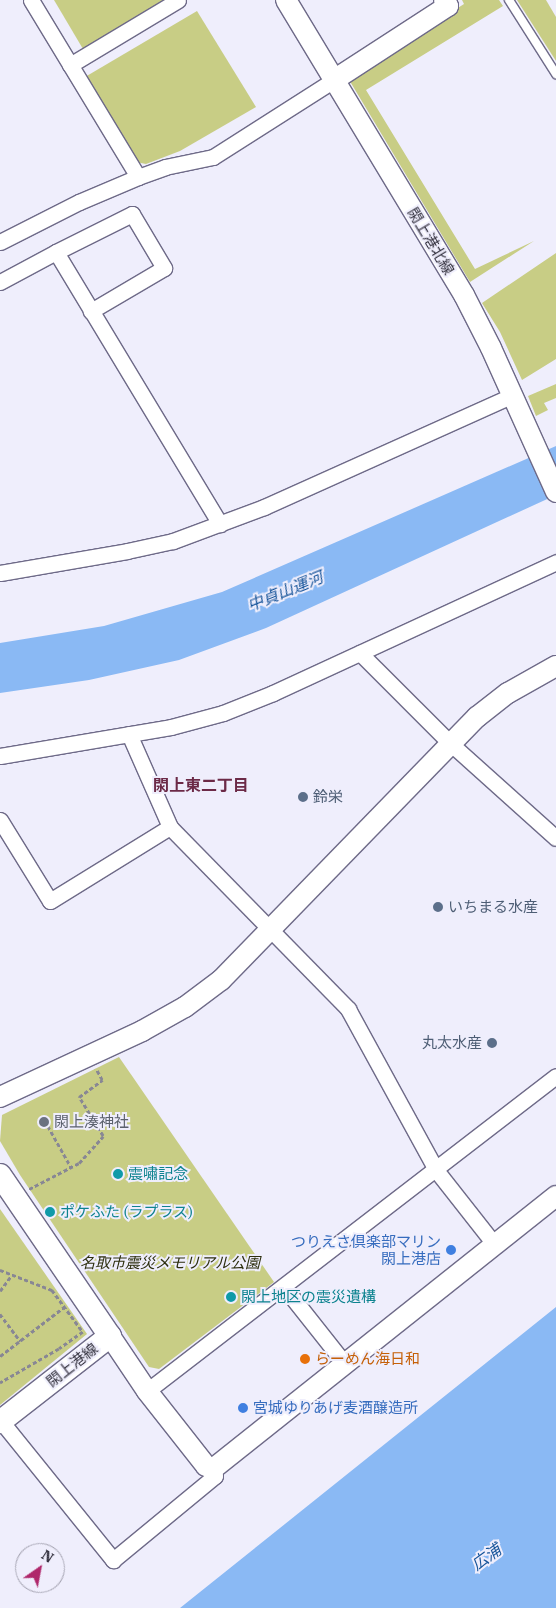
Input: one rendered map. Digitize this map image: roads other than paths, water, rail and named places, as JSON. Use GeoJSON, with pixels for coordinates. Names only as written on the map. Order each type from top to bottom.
{"type":"FeatureCollection","features":[{"type":"Feature","properties":{"kind":"main road","name":"閖上港線"},"geometry":{"type":"LineString","coordinates":[[0,1175],[110,1336],[1,1422]]}},
{"type":"Feature","properties":{"kind":"street"},"geometry":{"type":"LineString","coordinates":[[31,0],[138,177]]}},
{"type":"Feature","properties":{"kind":"street"},"geometry":{"type":"LineString","coordinates":[[70,65],[178,0]]}},
{"type":"Feature","properties":{"kind":"street","name":"閖上港北線"},"geometry":{"type":"LineString","coordinates":[[286,0],[464,295],[513,395],[556,492]]}},
{"type":"Feature","properties":{"kind":"street"},"geometry":{"type":"LineString","coordinates":[[0,242],[79,202],[138,177],[164,167],[213,157],[448,6],[444,0]]}},
{"type":"Feature","properties":{"kind":"street"},"geometry":{"type":"LineString","coordinates":[[0,282],[132,214],[164,268],[91,311]]}},
{"type":"Feature","properties":{"kind":"street"},"geometry":{"type":"LineString","coordinates":[[56,252],[220,524]]}},
{"type":"Feature","properties":{"kind":"street"},"geometry":{"type":"LineString","coordinates":[[0,573],[173,541],[264,507],[513,395]]}},
{"type":"Feature","properties":{"kind":"street"},"geometry":{"type":"LineString","coordinates":[[0,756],[171,727],[223,713],[360,653],[556,562]]}},
{"type":"Feature","properties":{"kind":"street"},"geometry":{"type":"LineString","coordinates":[[360,653],[450,743],[556,838]]}},
{"type":"Feature","properties":{"kind":"street"},"geometry":{"type":"LineString","coordinates":[[0,1097],[142,1031],[185,1006],[221,980],[477,717],[508,693],[538,674],[556,666]]}},
{"type":"Feature","properties":{"kind":"street"},"geometry":{"type":"LineString","coordinates":[[129,734],[170,827],[269,931],[348,1009],[436,1170],[495,1245]]}},
{"type":"Feature","properties":{"kind":"street"},"geometry":{"type":"LineString","coordinates":[[0,820],[50,901],[170,827]]}},
{"type":"Feature","properties":{"kind":"street"},"geometry":{"type":"LineString","coordinates":[[147,1391],[556,1076]]}},
{"type":"Feature","properties":{"kind":"street"},"geometry":{"type":"LineString","coordinates":[[214,1468],[556,1196]]}},
{"type":"Feature","properties":{"kind":"street"},"geometry":{"type":"LineString","coordinates":[[284,1287],[345,1364]]}},
{"type":"Feature","properties":{"kind":"street"},"geometry":{"type":"LineString","coordinates":[[110,1336],[147,1391],[206,1466],[214,1468]]}},
{"type":"Feature","properties":{"kind":"street"},"geometry":{"type":"LineString","coordinates":[[1,1422],[113,1560],[215,1476],[214,1468]]}},
{"type":"Feature","properties":{"kind":"lane"},"geometry":{"type":"LineString","coordinates":[[509,0],[556,74]]}},
{"type":"Feature","properties":{"kind":"water","name":"中貞山運河"},"geometry":{"type":"Polygon","coordinates":[[[556,446],[556,495],[266,628],[179,660],[89,680],[0,693],[0,643],[104,626],[222,592],[556,446]]]}},
{"type":"Feature","properties":{"kind":"water","name":"広浦"},"geometry":{"type":"Polygon","coordinates":[[[556,1307],[556,1608],[180,1608],[270,1536],[556,1307]]]}},
{"type":"Feature","properties":{"kind":"place","name":"鈴栄"},"geometry":{"type":"Point","coordinates":[303,797]}},
{"type":"Feature","properties":{"kind":"place","name":"いちまる水産"},"geometry":{"type":"Point","coordinates":[438,907]}},
{"type":"Feature","properties":{"kind":"place","name":"丸太水産"},"geometry":{"type":"Point","coordinates":[492,1043]}},
{"type":"Feature","properties":{"kind":"place","name":"閖上湊神社"},"geometry":{"type":"Point","coordinates":[44,1122]}},
{"type":"Feature","properties":{"kind":"place","name":"震嘯記念"},"geometry":{"type":"Point","coordinates":[118,1174]}},
{"type":"Feature","properties":{"kind":"place","name":"ポケふた (ラプラス)"},"geometry":{"type":"Point","coordinates":[50,1212]}},
{"type":"Feature","properties":{"kind":"place","name":"つりえさ倶楽部マリン 閖上港店"},"geometry":{"type":"Point","coordinates":[451,1250]}},
{"type":"Feature","properties":{"kind":"place","name":"閖上地区の震災遺構"},"geometry":{"type":"Point","coordinates":[231,1297]}},
{"type":"Feature","properties":{"kind":"place","name":"らーめん海日和"},"geometry":{"type":"Point","coordinates":[305,1359]}},
{"type":"Feature","properties":{"kind":"place","name":"宮城ゆりあげ麦酒醸造所"},"geometry":{"type":"Point","coordinates":[243,1408]}},
{"type":"Feature","properties":{"kind":"district","name":"閖上東二丁目"},"geometry":{"type":"Point","coordinates":[201,785]}},
{"type":"Feature","properties":{"kind":"park label","name":"名取市震災メモリアル公園"},"geometry":{"type":"Point","coordinates":[170,1263]}}]}
